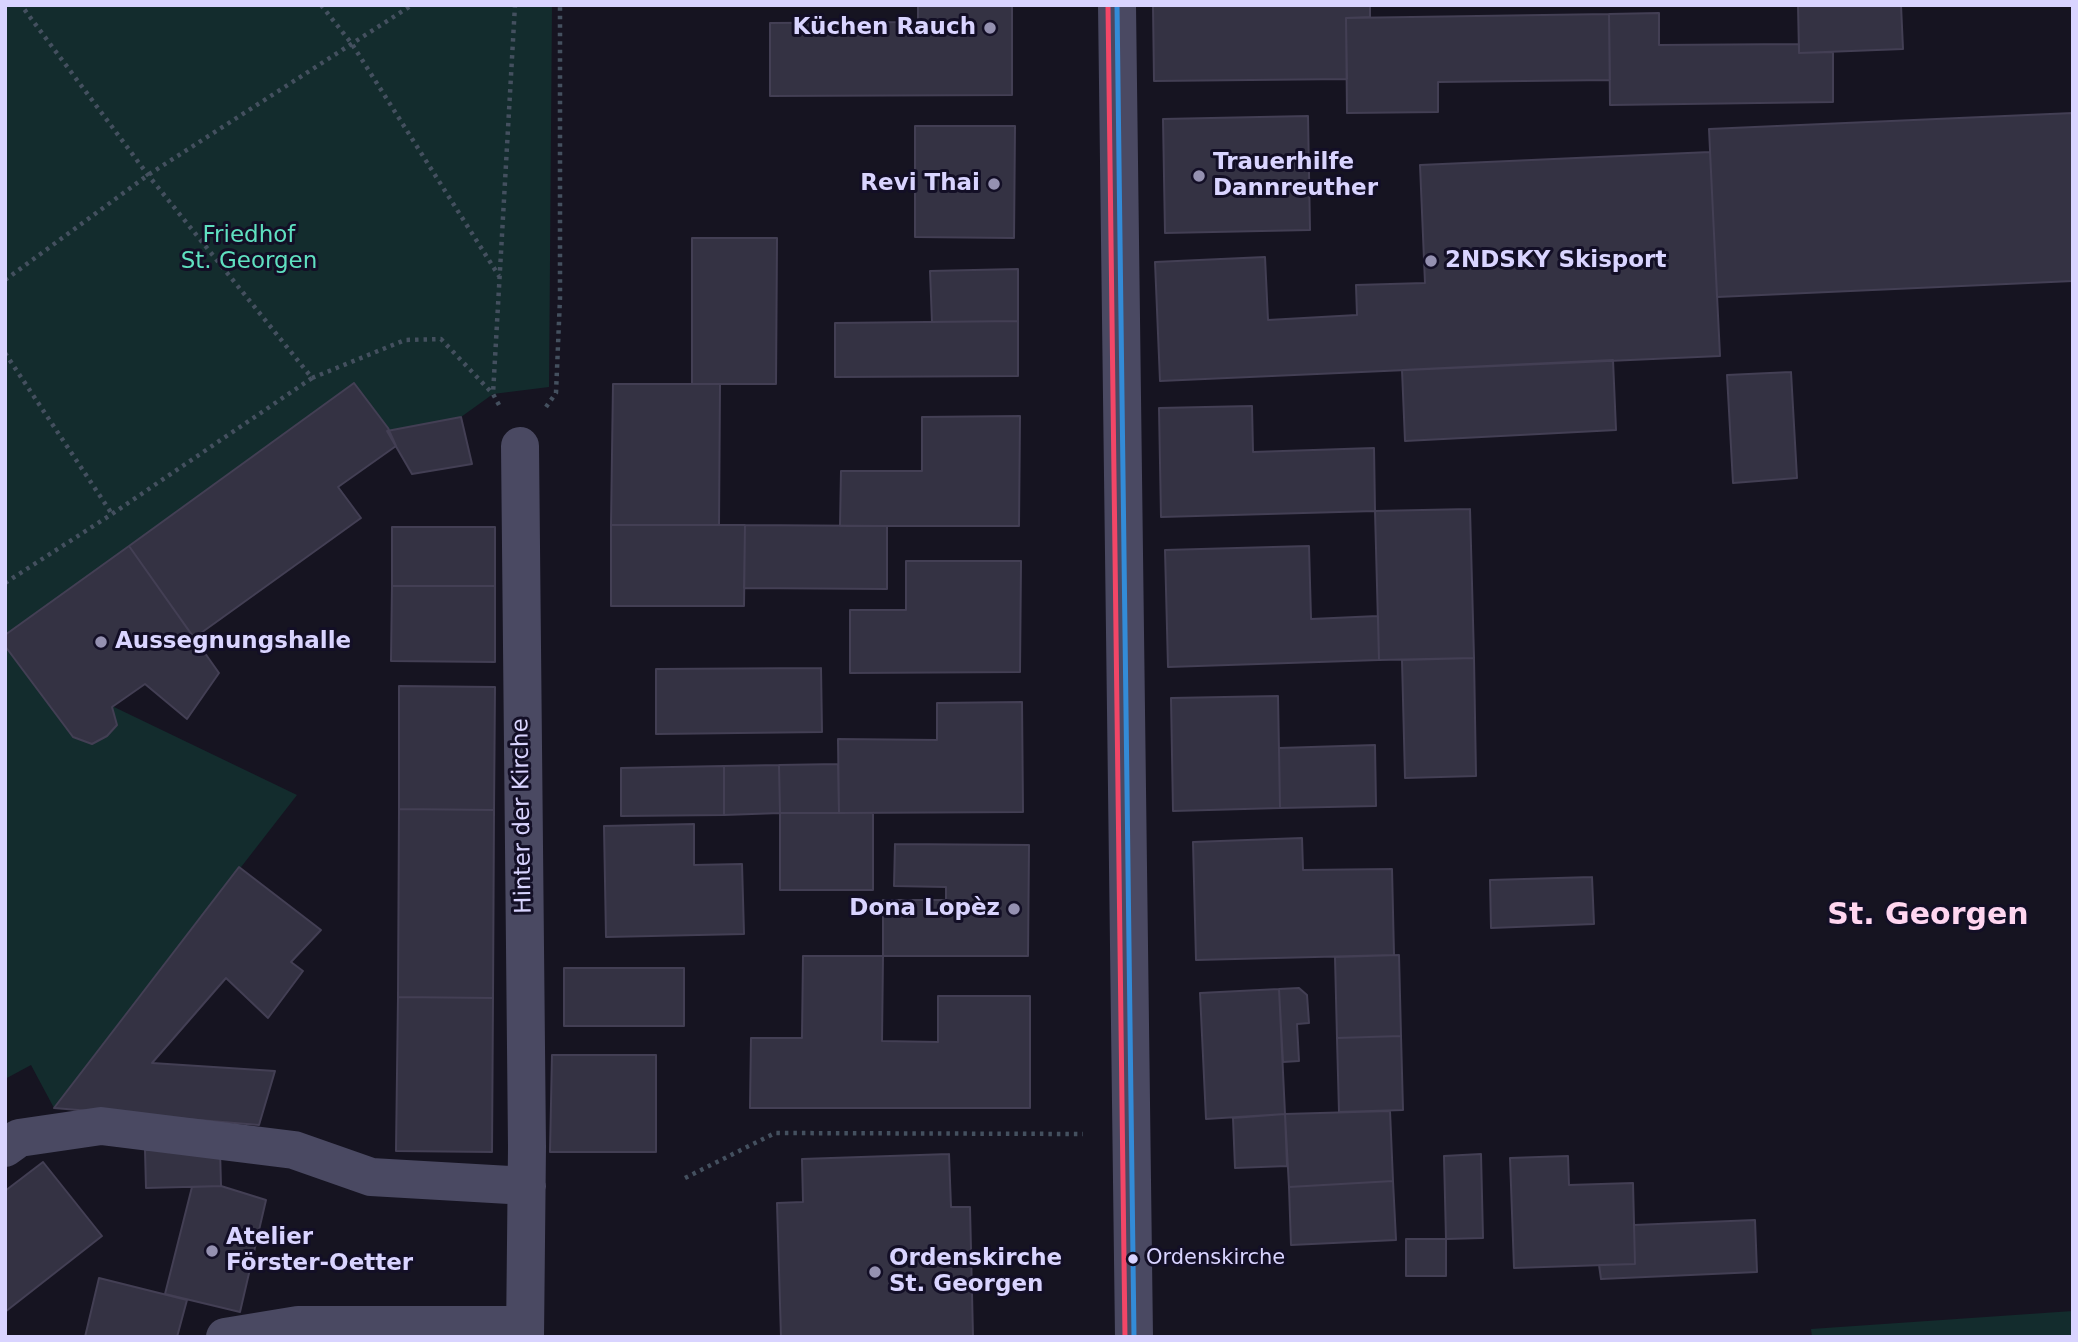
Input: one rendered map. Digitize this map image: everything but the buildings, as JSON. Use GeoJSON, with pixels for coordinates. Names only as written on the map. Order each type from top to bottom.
{"type":"FeatureCollection","features":[{"type":"Feature","properties":{"kind":"street"},"geometry":{"type":"LineString","coordinates":[[1117,5],[1134,1337]]}},
{"type":"Feature","properties":{"kind":"street","name":"Hinter der Kirche"},"geometry":{"type":"LineString","coordinates":[[225,1337],[298,1325],[525,1331],[527,1186],[520,446]]}},
{"type":"Feature","properties":{"kind":"street"},"geometry":{"type":"LineString","coordinates":[[5,1148],[19,1138],[101,1126],[294,1150],[371,1177],[527,1186]]}},
{"type":"Feature","properties":{"kind":"path"},"geometry":{"type":"LineString","coordinates":[[22,5],[148,175],[312,378]]}},
{"type":"Feature","properties":{"kind":"path"},"geometry":{"type":"LineString","coordinates":[[321,5],[352,44],[499,277]]}},
{"type":"Feature","properties":{"kind":"path"},"geometry":{"type":"LineString","coordinates":[[5,280],[148,175],[412,5]]}},
{"type":"Feature","properties":{"kind":"path"},"geometry":{"type":"LineString","coordinates":[[493,394],[514,5]]}},
{"type":"Feature","properties":{"kind":"path"},"geometry":{"type":"LineString","coordinates":[[5,583],[312,378],[405,340],[441,339],[493,394],[520,446],[556,393],[560,5]]}},
{"type":"Feature","properties":{"kind":"path"},"geometry":{"type":"LineString","coordinates":[[5,353],[112,514]]}},
{"type":"Feature","properties":{"kind":"path"},"geometry":{"type":"LineString","coordinates":[[685,1178],[775,1133],[1130,1134]]}},
{"type":"Feature","properties":{"kind":"green space","name":"Friedhof St. Georgen"},"geometry":{"type":"Polygon","coordinates":[[[5,5],[552,5],[549,387],[493,394],[461,417],[472,464],[412,474],[396,446],[339,487],[361,518],[194,637],[219,673],[187,719],[145,684],[112,706],[297,795],[54,1108],[31,1065],[5,1079],[5,5]]]}},
{"type":"Feature","properties":{"kind":"green space"},"geometry":{"type":"Polygon","coordinates":[[[2073,1311],[2073,1337],[1812,1337],[1811,1329],[2073,1311]]]}},
{"type":"Feature","properties":{"kind":"transit line"},"geometry":{"type":"LineString","coordinates":[[1108,5],[1125,1337]]}},
{"type":"Feature","properties":{"kind":"transit line"},"geometry":{"type":"LineString","coordinates":[[1117,5],[1134,1337]]}},
{"type":"Feature","properties":{"kind":"place","name":"Küchen Rauch"},"geometry":{"type":"Point","coordinates":[990,28]}},
{"type":"Feature","properties":{"kind":"place","name":"Trauerhilfe Dannreuther"},"geometry":{"type":"Point","coordinates":[1199,176]}},
{"type":"Feature","properties":{"kind":"place","name":"Revi Thai"},"geometry":{"type":"Point","coordinates":[994,184]}},
{"type":"Feature","properties":{"kind":"place","name":"2NDSKY Skisport"},"geometry":{"type":"Point","coordinates":[1431,261]}},
{"type":"Feature","properties":{"kind":"place","name":"Aussegnungshalle"},"geometry":{"type":"Point","coordinates":[101,642]}},
{"type":"Feature","properties":{"kind":"place","name":"Dona Lopèz"},"geometry":{"type":"Point","coordinates":[1014,909]}},
{"type":"Feature","properties":{"kind":"place","name":"Atelier Förster-Oetter"},"geometry":{"type":"Point","coordinates":[212,1251]}},
{"type":"Feature","properties":{"kind":"place","name":"Ordenskirche"},"geometry":{"type":"Point","coordinates":[1133,1259]}},
{"type":"Feature","properties":{"kind":"place","name":"Ordenskirche St. Georgen"},"geometry":{"type":"Point","coordinates":[875,1272]}},
{"type":"Feature","properties":{"kind":"district","name":"St. Georgen"},"geometry":{"type":"Point","coordinates":[1928,916]}}]}
